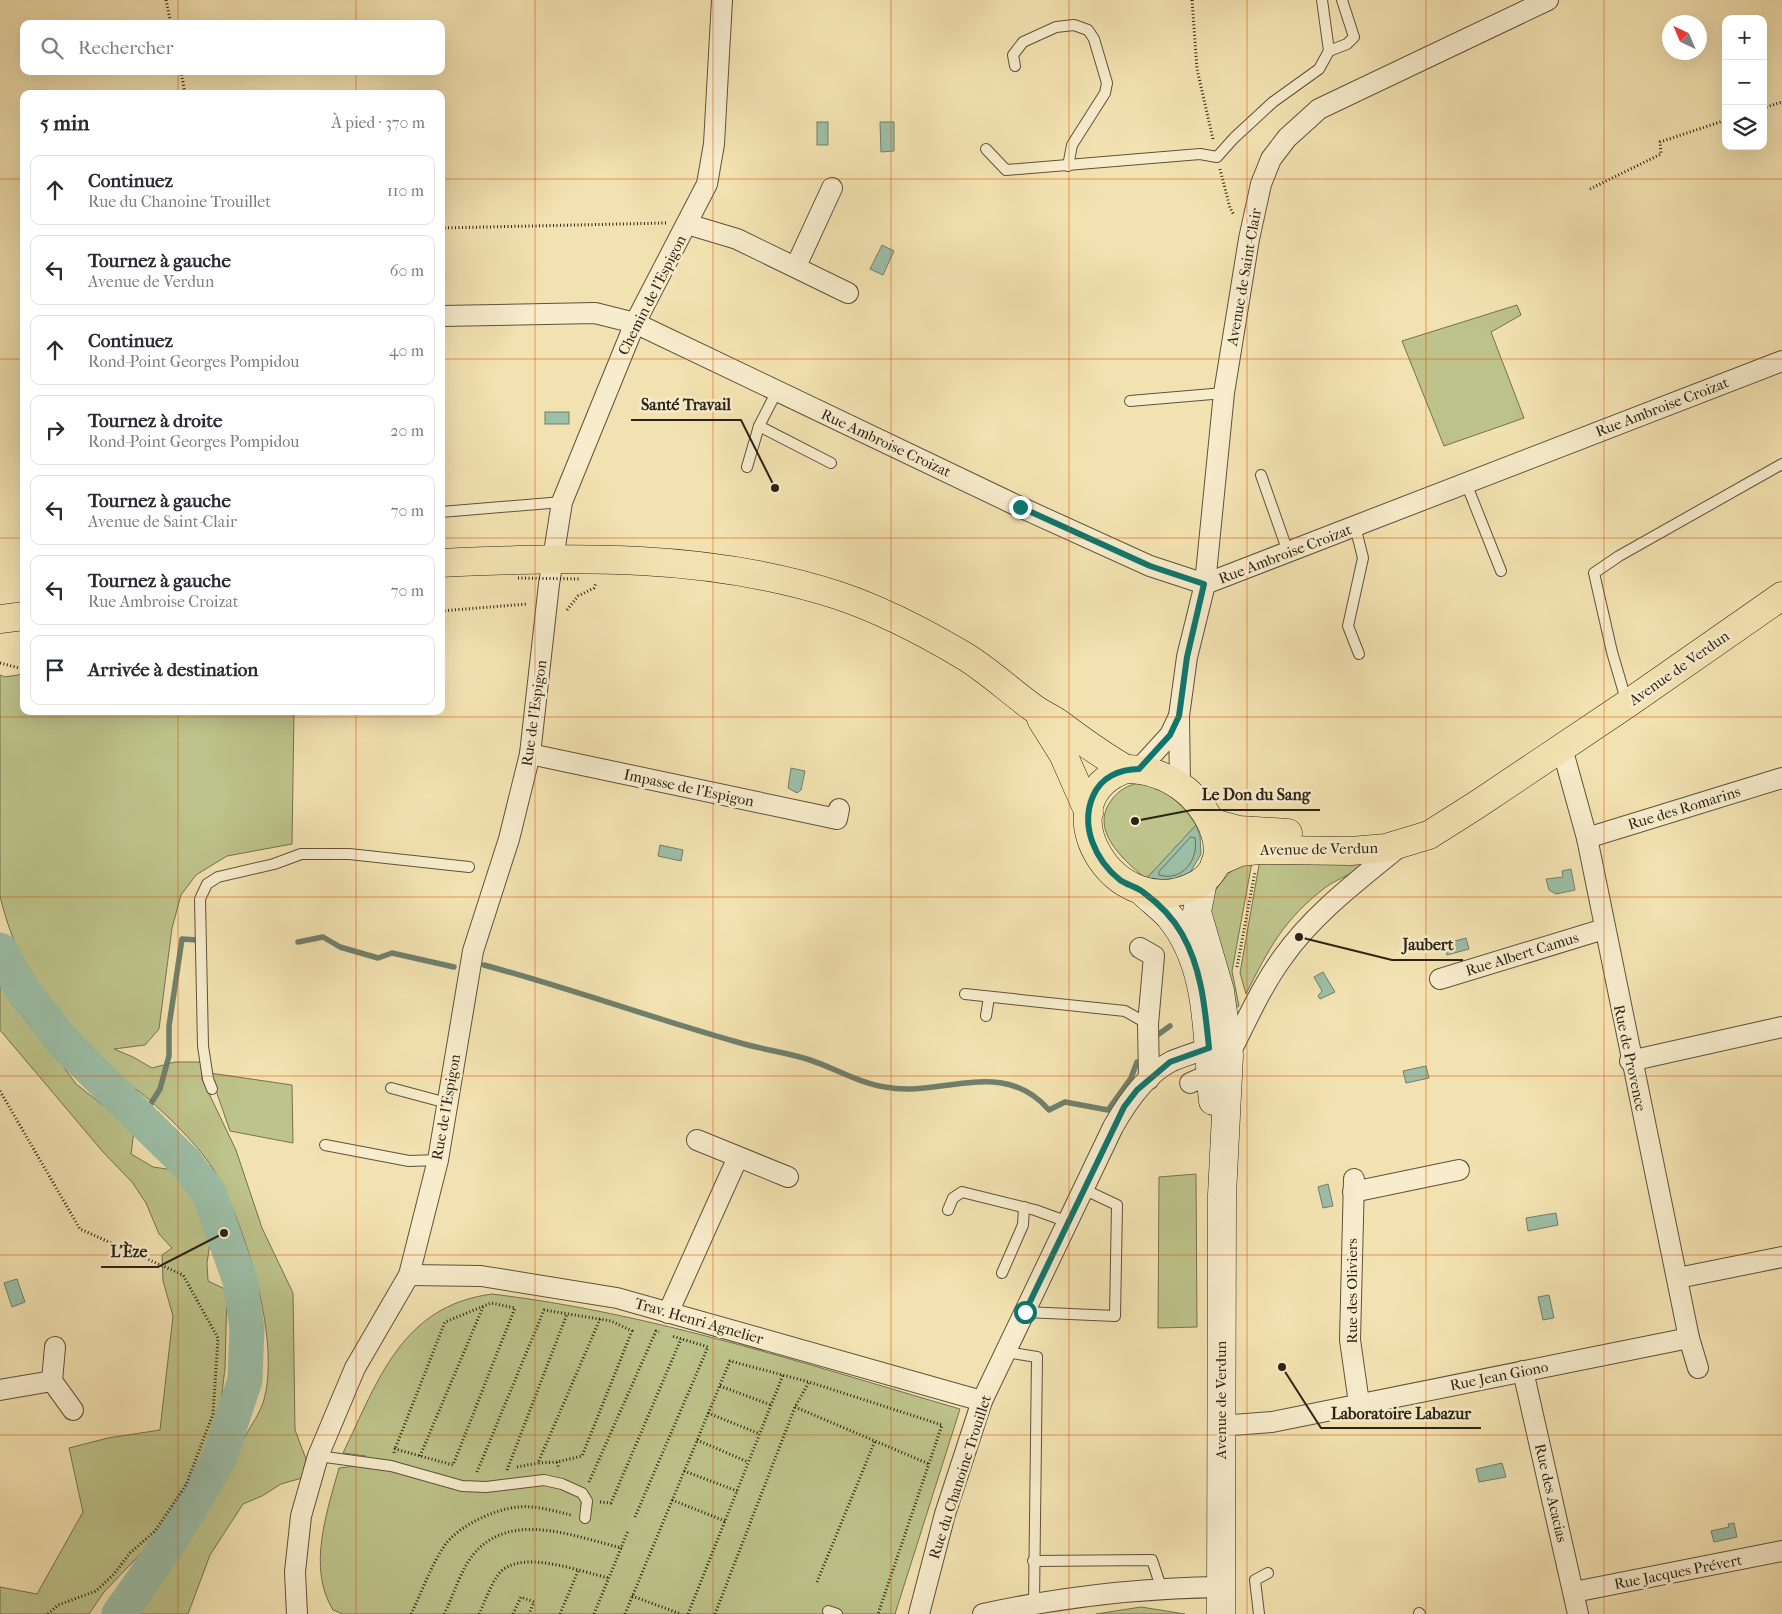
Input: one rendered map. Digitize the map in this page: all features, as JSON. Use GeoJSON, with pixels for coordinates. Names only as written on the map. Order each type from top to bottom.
{"type":"FeatureCollection","features":[{"type":"Feature","properties":{"kind":"main road"},"geometry":{"type":"LineString","coordinates":[[445,563],[560,558],[675,562],[788,581],[839,596],[927,635],[997,678],[1032,708],[1061,725],[1096,752],[1133,769],[1156,774],[1180,786],[1197,802],[1212,823],[1218,841],[1209,872],[1183,892],[1160,895],[1142,891],[1120,880],[1097,852],[1090,839],[1089,813],[1094,793],[1104,781],[1133,769]]}},
{"type":"Feature","properties":{"kind":"main road","name":"Avenue de Verdun"},"geometry":{"type":"LineString","coordinates":[[1223,1187],[1210,1071],[1225,1013],[1225,968],[1197,912],[1209,872],[1240,852],[1259,850],[1351,851],[1400,846],[1429,835],[1627,704],[1782,596]]}},
{"type":"Feature","properties":{"kind":"main road"},"geometry":{"type":"LineString","coordinates":[[0,619],[20,616]]}},
{"type":"Feature","properties":{"kind":"main road"},"geometry":{"type":"LineString","coordinates":[[1032,708],[1063,754],[1089,813]]}},
{"type":"Feature","properties":{"kind":"main road","name":"Avenue de Verdun"},"geometry":{"type":"LineString","coordinates":[[1212,823],[1239,830],[1373,837],[1420,825],[1524,772]]}},
{"type":"Feature","properties":{"kind":"main road","name":"Avenue de Verdun"},"geometry":{"type":"LineString","coordinates":[[1142,891],[1170,917],[1182,934],[1191,953],[1203,990],[1223,1187],[1220,1426],[1221,1614]]}},
{"type":"Feature","properties":{"kind":"street","name":"Chemin de l'Espigon"},"geometry":{"type":"LineString","coordinates":[[549,584],[562,502],[634,323],[708,184],[714,144],[722,0]]}},
{"type":"Feature","properties":{"kind":"street","name":"Avenue de Saint-Clair"},"geometry":{"type":"LineString","coordinates":[[1180,786],[1179,716],[1187,657],[1204,584],[1224,393],[1249,239],[1261,184],[1271,159],[1286,138],[1318,109],[1515,9],[1548,0]]}},
{"type":"Feature","properties":{"kind":"street"},"geometry":{"type":"LineString","coordinates":[[796,266],[832,188]]}},
{"type":"Feature","properties":{"kind":"street"},"geometry":{"type":"LineString","coordinates":[[687,224],[736,238],[848,293]]}},
{"type":"Feature","properties":{"kind":"street","name":"Rue Ambroise Croizat"},"geometry":{"type":"LineString","coordinates":[[445,316],[595,313],[634,323],[1150,566],[1204,584],[1782,361]]}},
{"type":"Feature","properties":{"kind":"street","name":"Rue de l'Espigon"},"geometry":{"type":"LineString","coordinates":[[297,1614],[295,1572],[301,1516],[318,1456],[355,1368],[409,1275],[438,1160],[473,951],[509,838],[530,754],[549,584]]}},
{"type":"Feature","properties":{"kind":"street","name":"Avenue de Saint-Clair"},"geometry":{"type":"LineString","coordinates":[[1133,769],[1170,735],[1179,716]]}},
{"type":"Feature","properties":{"kind":"street","name":"Rue de Provence"},"geometry":{"type":"LineString","coordinates":[[1562,748],[1587,838],[1630,1061],[1678,1278],[1689,1338],[1698,1368]]}},
{"type":"Feature","properties":{"kind":"street","name":"Impasse de l'Espigon"},"geometry":{"type":"LineString","coordinates":[[530,754],[837,819],[839,809]]}},
{"type":"Feature","properties":{"kind":"street","name":"Rue des Romarins"},"geometry":{"type":"LineString","coordinates":[[1587,838],[1782,778]]}},
{"type":"Feature","properties":{"kind":"street"},"geometry":{"type":"LineString","coordinates":[[1147,946],[1149,1079],[1210,1071],[1283,956],[1326,909],[1400,846]]}},
{"type":"Feature","properties":{"kind":"street","name":"Rue Albert Camus"},"geometry":{"type":"LineString","coordinates":[[1440,980],[1604,929]]}},
{"type":"Feature","properties":{"kind":"street"},"geometry":{"type":"LineString","coordinates":[[1630,1061],[1782,1028]]}},
{"type":"Feature","properties":{"kind":"street","name":"Rue du Chanoine Trouillet"},"geometry":{"type":"LineString","coordinates":[[918,1614],[945,1514],[982,1401],[1124,1107],[1149,1079],[1170,1062],[1210,1071]]}},
{"type":"Feature","properties":{"kind":"street"},"geometry":{"type":"LineString","coordinates":[[698,1140],[788,1177]]}},
{"type":"Feature","properties":{"kind":"street"},"geometry":{"type":"LineString","coordinates":[[668,1313],[738,1157]]}},
{"type":"Feature","properties":{"kind":"street","name":"Rue des Oliviers"},"geometry":{"type":"LineString","coordinates":[[1359,1403],[1350,1340],[1354,1186],[1459,1170]]}},
{"type":"Feature","properties":{"kind":"street"},"geometry":{"type":"LineString","coordinates":[[1678,1278],[1782,1257]]}},
{"type":"Feature","properties":{"kind":"street","name":"Trav. Henri Agnelier"},"geometry":{"type":"LineString","coordinates":[[409,1275],[481,1276],[617,1298],[982,1401]]}},
{"type":"Feature","properties":{"kind":"street","name":"Rue Jean Giono"},"geometry":{"type":"LineString","coordinates":[[1220,1426],[1272,1422],[1689,1338]]}},
{"type":"Feature","properties":{"kind":"street"},"geometry":{"type":"LineString","coordinates":[[55,1347],[52,1381],[73,1410]]}},
{"type":"Feature","properties":{"kind":"street","name":"Rue des Acacias"},"geometry":{"type":"LineString","coordinates":[[1523,1371],[1578,1614]]}},
{"type":"Feature","properties":{"kind":"street"},"geometry":{"type":"LineString","coordinates":[[0,1390],[52,1381]]}},
{"type":"Feature","properties":{"kind":"street","name":"Rue Jacques Prévert"},"geometry":{"type":"LineString","coordinates":[[1574,1592],[1782,1551]]}},
{"type":"Feature","properties":{"kind":"street"},"geometry":{"type":"LineString","coordinates":[[984,1614],[1034,1603],[1162,1590],[1221,1587]]}},
{"type":"Feature","properties":{"kind":"lane"},"geometry":{"type":"LineString","coordinates":[[986,149],[1006,170],[1200,154],[1217,157],[1234,138],[1273,102],[1319,69],[1329,51],[1322,0]]}},
{"type":"Feature","properties":{"kind":"lane"},"geometry":{"type":"LineString","coordinates":[[1329,51],[1347,44],[1354,37],[1342,0]]}},
{"type":"Feature","properties":{"kind":"lane"},"geometry":{"type":"LineString","coordinates":[[1015,66],[1013,55],[1023,42],[1056,27],[1074,24],[1088,30],[1094,39],[1107,84],[1105,94],[1072,145],[1068,166]]}},
{"type":"Feature","properties":{"kind":"lane"},"geometry":{"type":"LineString","coordinates":[[747,467],[759,426],[777,391]]}},
{"type":"Feature","properties":{"kind":"lane"},"geometry":{"type":"LineString","coordinates":[[1130,401],[1224,393]]}},
{"type":"Feature","properties":{"kind":"lane"},"geometry":{"type":"LineString","coordinates":[[759,426],[831,463]]}},
{"type":"Feature","properties":{"kind":"lane"},"geometry":{"type":"LineString","coordinates":[[1627,704],[1612,652],[1594,573],[1619,556],[1782,464]]}},
{"type":"Feature","properties":{"kind":"lane"},"geometry":{"type":"LineString","coordinates":[[1261,475],[1288,552]]}},
{"type":"Feature","properties":{"kind":"lane"},"geometry":{"type":"LineString","coordinates":[[1466,483],[1501,571]]}},
{"type":"Feature","properties":{"kind":"lane"},"geometry":{"type":"LineString","coordinates":[[445,512],[562,502]]}},
{"type":"Feature","properties":{"kind":"lane"},"geometry":{"type":"LineString","coordinates":[[1355,526],[1363,558],[1348,626],[1359,654]]}},
{"type":"Feature","properties":{"kind":"lane"},"geometry":{"type":"LineString","coordinates":[[212,1089],[208,1079],[203,1046],[200,898],[208,884],[218,877],[274,864],[300,854],[348,854],[469,867]]}},
{"type":"Feature","properties":{"kind":"lane"},"geometry":{"type":"LineString","coordinates":[[966,994],[1124,1012],[1148,1024]]}},
{"type":"Feature","properties":{"kind":"lane"},"geometry":{"type":"LineString","coordinates":[[986,1016],[989,998]]}},
{"type":"Feature","properties":{"kind":"lane"},"geometry":{"type":"LineString","coordinates":[[392,1088],[447,1103]]}},
{"type":"Feature","properties":{"kind":"lane"},"geometry":{"type":"LineString","coordinates":[[326,1145],[409,1161],[438,1160]]}},
{"type":"Feature","properties":{"kind":"lane"},"geometry":{"type":"LineString","coordinates":[[1025,1312],[1115,1316],[1118,1205],[1083,1189]]}},
{"type":"Feature","properties":{"kind":"lane"},"geometry":{"type":"LineString","coordinates":[[948,1210],[953,1198],[962,1192],[1024,1207],[1068,1222]]}},
{"type":"Feature","properties":{"kind":"lane"},"geometry":{"type":"LineString","coordinates":[[1002,1273],[1023,1225],[1024,1207]]}},
{"type":"Feature","properties":{"kind":"lane"},"geometry":{"type":"LineString","coordinates":[[1006,1352],[1037,1357],[1033,1561],[1034,1603]]}},
{"type":"Feature","properties":{"kind":"lane"},"geometry":{"type":"LineString","coordinates":[[318,1456],[391,1466],[462,1486],[544,1480],[562,1484],[584,1497],[585,1518]]}},
{"type":"Feature","properties":{"kind":"lane"},"geometry":{"type":"LineString","coordinates":[[1033,1561],[1152,1560],[1162,1590]]}},
{"type":"Feature","properties":{"kind":"lane"},"geometry":{"type":"LineString","coordinates":[[1259,1614],[1255,1580],[1268,1573]]}},
{"type":"Feature","properties":{"kind":"path"},"geometry":{"type":"LineString","coordinates":[[166,0],[170,20]]}},
{"type":"Feature","properties":{"kind":"path"},"geometry":{"type":"LineString","coordinates":[[1192,0],[1197,69],[1217,157],[1230,208],[1249,239]]}},
{"type":"Feature","properties":{"kind":"path"},"geometry":{"type":"LineString","coordinates":[[182,75],[185,90]]}},
{"type":"Feature","properties":{"kind":"path"},"geometry":{"type":"LineString","coordinates":[[1767,107],[1782,102]]}},
{"type":"Feature","properties":{"kind":"path"},"geometry":{"type":"LineString","coordinates":[[1590,189],[1661,154],[1660,142],[1722,121]]}},
{"type":"Feature","properties":{"kind":"path"},"geometry":{"type":"LineString","coordinates":[[445,228],[687,224]]}},
{"type":"Feature","properties":{"kind":"path"},"geometry":{"type":"LineString","coordinates":[[518,578],[585,580]]}},
{"type":"Feature","properties":{"kind":"path"},"geometry":{"type":"LineString","coordinates":[[545,630],[559,627],[568,609],[578,596],[594,588],[597,580],[590,580]]}},
{"type":"Feature","properties":{"kind":"path"},"geometry":{"type":"LineString","coordinates":[[445,611],[522,604],[547,605]]}},
{"type":"Feature","properties":{"kind":"path"},"geometry":{"type":"LineString","coordinates":[[0,663],[20,668]]}},
{"type":"Feature","properties":{"kind":"path"},"geometry":{"type":"LineString","coordinates":[[1225,968],[1259,850]]}},
{"type":"Feature","properties":{"kind":"path"},"geometry":{"type":"LineString","coordinates":[[0,1091],[80,1229],[183,1276],[218,1338],[213,1414],[186,1485],[155,1531],[130,1553],[114,1574],[96,1591],[58,1605],[48,1614]]}},
{"type":"Feature","properties":{"kind":"path"},"geometry":{"type":"LineString","coordinates":[[391,1466],[395,1449],[445,1322],[491,1303],[515,1308],[453,1465],[395,1449]]}},
{"type":"Feature","properties":{"kind":"path"},"geometry":{"type":"LineString","coordinates":[[420,1456],[484,1306]]}},
{"type":"Feature","properties":{"kind":"path"},"geometry":{"type":"LineString","coordinates":[[472,1486],[544,1310],[612,1320],[632,1331],[582,1456],[557,1462],[507,1468]]}},
{"type":"Feature","properties":{"kind":"path"},"geometry":{"type":"LineString","coordinates":[[501,1484],[567,1314]]}},
{"type":"Feature","properties":{"kind":"path"},"geometry":{"type":"LineString","coordinates":[[538,1463],[600,1319]]}},
{"type":"Feature","properties":{"kind":"path"},"geometry":{"type":"LineString","coordinates":[[635,1517],[708,1347],[656,1331],[584,1497],[611,1504],[681,1339]]}},
{"type":"Feature","properties":{"kind":"path"},"geometry":{"type":"LineString","coordinates":[[625,1614],[730,1361],[810,1382],[942,1425],[878,1614]]}},
{"type":"Feature","properties":{"kind":"path"},"geometry":{"type":"LineString","coordinates":[[688,1614],[783,1375]]}},
{"type":"Feature","properties":{"kind":"path"},"geometry":{"type":"LineString","coordinates":[[715,1614],[795,1407],[810,1382]]}},
{"type":"Feature","properties":{"kind":"path"},"geometry":{"type":"LineString","coordinates":[[720,1386],[771,1405]]}},
{"type":"Feature","properties":{"kind":"path"},"geometry":{"type":"LineString","coordinates":[[795,1407],[929,1464]]}},
{"type":"Feature","properties":{"kind":"path"},"geometry":{"type":"LineString","coordinates":[[708,1413],[760,1434]]}},
{"type":"Feature","properties":{"kind":"path"},"geometry":{"type":"LineString","coordinates":[[697,1440],[748,1462]]}},
{"type":"Feature","properties":{"kind":"path"},"geometry":{"type":"LineString","coordinates":[[817,1582],[875,1441]]}},
{"type":"Feature","properties":{"kind":"path"},"geometry":{"type":"LineString","coordinates":[[557,1462],[562,1484]]}},
{"type":"Feature","properties":{"kind":"path"},"geometry":{"type":"LineString","coordinates":[[684,1471],[737,1491]]}},
{"type":"Feature","properties":{"kind":"path"},"geometry":{"type":"LineString","coordinates":[[672,1500],[725,1521]]}},
{"type":"Feature","properties":{"kind":"path"},"geometry":{"type":"LineString","coordinates":[[411,1614],[445,1544],[469,1524],[492,1514],[518,1507],[541,1508],[585,1518]]}},
{"type":"Feature","properties":{"kind":"path"},"geometry":{"type":"LineString","coordinates":[[444,1614],[472,1556],[482,1545],[510,1530],[532,1528],[622,1548]]}},
{"type":"Feature","properties":{"kind":"path"},"geometry":{"type":"LineString","coordinates":[[594,1614],[628,1531]]}},
{"type":"Feature","properties":{"kind":"path"},"geometry":{"type":"LineString","coordinates":[[479,1614],[498,1575],[504,1569],[518,1563],[534,1561],[609,1578]]}},
{"type":"Feature","properties":{"kind":"path"},"geometry":{"type":"LineString","coordinates":[[560,1614],[578,1571]]}},
{"type":"Feature","properties":{"kind":"path"},"geometry":{"type":"LineString","coordinates":[[632,1596],[681,1614]]}},
{"type":"Feature","properties":{"kind":"path"},"geometry":{"type":"LineString","coordinates":[[513,1614],[521,1597],[534,1602],[529,1614]]}},
{"type":"Feature","properties":{"kind":"shaded area"},"geometry":{"type":"Polygon","coordinates":[[[1517,305],[1521,315],[1491,332],[1524,418],[1444,446],[1402,341],[1517,305]]]}},
{"type":"Feature","properties":{"kind":"shaded area"},"geometry":{"type":"Polygon","coordinates":[[[0,675],[5,677],[20,675],[20,715],[294,715],[292,844],[227,856],[196,875],[181,895],[172,928],[159,1029],[145,1045],[114,1049],[152,1068],[175,1062],[201,1062],[202,1079],[236,1150],[262,1228],[293,1293],[295,1430],[306,1459],[302,1478],[281,1484],[262,1496],[243,1504],[210,1555],[188,1614],[136,1614],[213,1501],[263,1403],[268,1378],[268,1350],[258,1286],[239,1224],[210,1164],[182,1131],[150,1101],[85,1055],[71,1041],[44,1004],[22,959],[5,916],[0,896],[0,675]]]}},
{"type":"Feature","properties":{"kind":"shaded area"},"geometry":{"type":"Polygon","coordinates":[[[1142,782],[1173,798],[1185,809],[1196,825],[1146,879],[1120,855],[1107,835],[1104,824],[1105,813],[1116,794],[1142,782]]]}},
{"type":"Feature","properties":{"kind":"shaded area"},"geometry":{"type":"Polygon","coordinates":[[[1265,859],[1365,861],[1358,869],[1326,887],[1311,899],[1288,923],[1270,948],[1246,994],[1240,973],[1259,865],[1265,859]]]}},
{"type":"Feature","properties":{"kind":"shaded area"},"geometry":{"type":"Polygon","coordinates":[[[1252,862],[1232,971],[1239,1006],[1236,1008],[1209,920],[1214,892],[1233,869],[1252,862]]]}},
{"type":"Feature","properties":{"kind":"shaded area"},"geometry":{"type":"Polygon","coordinates":[[[0,969],[20,1006],[76,1084],[134,1130],[131,1154],[153,1167],[174,1170],[200,1196],[211,1236],[207,1263],[208,1281],[227,1290],[225,1368],[220,1410],[204,1463],[151,1543],[104,1592],[89,1614],[0,1614],[0,1587],[37,1594],[83,1512],[69,1448],[108,1438],[160,1430],[173,1316],[163,1281],[162,1255],[172,1248],[159,1234],[146,1203],[132,1182],[103,1152],[0,1030],[0,969]]]}},
{"type":"Feature","properties":{"kind":"shaded area"},"geometry":{"type":"Polygon","coordinates":[[[210,1073],[292,1085],[293,1143],[230,1131],[210,1073]]]}},
{"type":"Feature","properties":{"kind":"shaded area"},"geometry":{"type":"Polygon","coordinates":[[[1196,1174],[1197,1327],[1158,1328],[1159,1177],[1196,1174]]]}},
{"type":"Feature","properties":{"kind":"shaded area"},"geometry":{"type":"Polygon","coordinates":[[[492,1294],[552,1303],[670,1327],[786,1358],[960,1409],[895,1614],[343,1614],[333,1610],[325,1594],[321,1576],[320,1558],[325,1521],[339,1468],[366,1465],[366,1456],[343,1453],[368,1399],[396,1351],[414,1331],[435,1314],[461,1301],[492,1294]]]}},
{"type":"Feature","properties":{"kind":"shaded area"},"geometry":{"type":"Polygon","coordinates":[[[1141,1607],[1185,1614],[1096,1614],[1141,1607]]]}},
{"type":"Feature","properties":{"kind":"water"},"geometry":{"type":"Polygon","coordinates":[[[817,122],[828,122],[828,145],[817,145],[817,122]]]}},
{"type":"Feature","properties":{"kind":"water"},"geometry":{"type":"Polygon","coordinates":[[[880,122],[894,122],[894,151],[881,152],[880,122]]]}},
{"type":"Feature","properties":{"kind":"water"},"geometry":{"type":"Polygon","coordinates":[[[882,245],[894,251],[883,275],[870,269],[882,245]]]}},
{"type":"Feature","properties":{"kind":"water"},"geometry":{"type":"Polygon","coordinates":[[[545,412],[569,412],[569,424],[545,424],[545,412]]]}},
{"type":"Feature","properties":{"kind":"water"},"geometry":{"type":"Polygon","coordinates":[[[791,768],[805,771],[801,790],[797,793],[788,788],[791,768]]]}},
{"type":"Feature","properties":{"kind":"water"},"geometry":{"type":"Polygon","coordinates":[[[1196,825],[1200,836],[1201,854],[1190,873],[1171,881],[1146,879],[1196,825]]]}},
{"type":"Feature","properties":{"kind":"water"},"geometry":{"type":"Polygon","coordinates":[[[660,845],[683,850],[681,861],[658,856],[660,845]]]}},
{"type":"Feature","properties":{"kind":"water"},"geometry":{"type":"Polygon","coordinates":[[[1571,869],[1575,890],[1556,894],[1549,890],[1546,879],[1563,877],[1562,871],[1571,869]]]}},
{"type":"Feature","properties":{"kind":"water"},"geometry":{"type":"Polygon","coordinates":[[[1466,938],[1469,949],[1447,955],[1444,944],[1466,938]]]}},
{"type":"Feature","properties":{"kind":"water"},"geometry":{"type":"Polygon","coordinates":[[[1323,972],[1335,992],[1320,999],[1318,996],[1322,991],[1314,977],[1323,972]]]}},
{"type":"Feature","properties":{"kind":"water"},"geometry":{"type":"Polygon","coordinates":[[[1426,1066],[1429,1078],[1406,1083],[1403,1071],[1426,1066]]]}},
{"type":"Feature","properties":{"kind":"water"},"geometry":{"type":"Polygon","coordinates":[[[1328,1184],[1333,1206],[1323,1208],[1318,1187],[1328,1184]]]}},
{"type":"Feature","properties":{"kind":"water"},"geometry":{"type":"Polygon","coordinates":[[[1556,1213],[1558,1225],[1528,1231],[1526,1218],[1556,1213]]]}},
{"type":"Feature","properties":{"kind":"water"},"geometry":{"type":"Polygon","coordinates":[[[17,1279],[25,1302],[12,1307],[4,1283],[17,1279]]]}},
{"type":"Feature","properties":{"kind":"water"},"geometry":{"type":"Polygon","coordinates":[[[1549,1295],[1554,1318],[1543,1320],[1538,1297],[1549,1295]]]}},
{"type":"Feature","properties":{"kind":"water"},"geometry":{"type":"Polygon","coordinates":[[[1502,1463],[1506,1477],[1479,1482],[1476,1469],[1502,1463]]]}},
{"type":"Feature","properties":{"kind":"water"},"geometry":{"type":"Polygon","coordinates":[[[1734,1523],[1737,1537],[1714,1542],[1711,1531],[1729,1527],[1728,1524],[1734,1523]]]}},
{"type":"Feature","properties":{"kind":"waterway"},"geometry":{"type":"LineString","coordinates":[[298,942],[323,937],[340,947],[378,958],[392,953],[454,967]]}},
{"type":"Feature","properties":{"kind":"waterway"},"geometry":{"type":"LineString","coordinates":[[141,1119],[160,1089],[169,1056],[169,1026],[182,939],[197,940]]}},
{"type":"Feature","properties":{"kind":"waterway"},"geometry":{"type":"LineString","coordinates":[[0,950],[23,991],[66,1045],[185,1162],[209,1193],[240,1281],[247,1328],[245,1380],[219,1459],[169,1543],[119,1614]]}},
{"type":"Feature","properties":{"kind":"waterway"},"geometry":{"type":"LineString","coordinates":[[484,965],[754,1047],[790,1054],[817,1062],[865,1082],[885,1087],[906,1089],[928,1088],[971,1082],[991,1082],[1012,1085],[1031,1094],[1049,1110],[1065,1102],[1108,1110],[1131,1078],[1137,1062]]}},
{"type":"Feature","properties":{"kind":"waterway"},"geometry":{"type":"LineString","coordinates":[[1156,1036],[1170,1026]]}},
{"type":"Feature","properties":{"kind":"place","name":"Santé Travail"},"geometry":{"type":"Point","coordinates":[775,488]}},
{"type":"Feature","properties":{"kind":"place","name":"Le Don du Sang"},"geometry":{"type":"Point","coordinates":[1135,821]}},
{"type":"Feature","properties":{"kind":"place","name":"Jaubert"},"geometry":{"type":"Point","coordinates":[1299,937]}},
{"type":"Feature","properties":{"kind":"place","name":"L'Èze"},"geometry":{"type":"Point","coordinates":[224,1233]}},
{"type":"Feature","properties":{"kind":"place","name":"Laboratoire Labazur"},"geometry":{"type":"Point","coordinates":[1282,1367]}},
{"type":"Feature","properties":{"kind":"route"},"geometry":{"type":"LineString","coordinates":[[1020,507],[1150,566],[1204,584],[1187,657],[1179,716],[1170,735],[1152,758],[1139,769],[1126,769],[1104,781],[1094,793],[1091,801],[1088,827],[1090,839],[1107,866],[1120,880],[1142,891],[1170,917],[1182,934],[1191,953],[1203,990],[1209,1048],[1170,1062],[1137,1090],[1124,1107],[1025,1312]]}}]}
